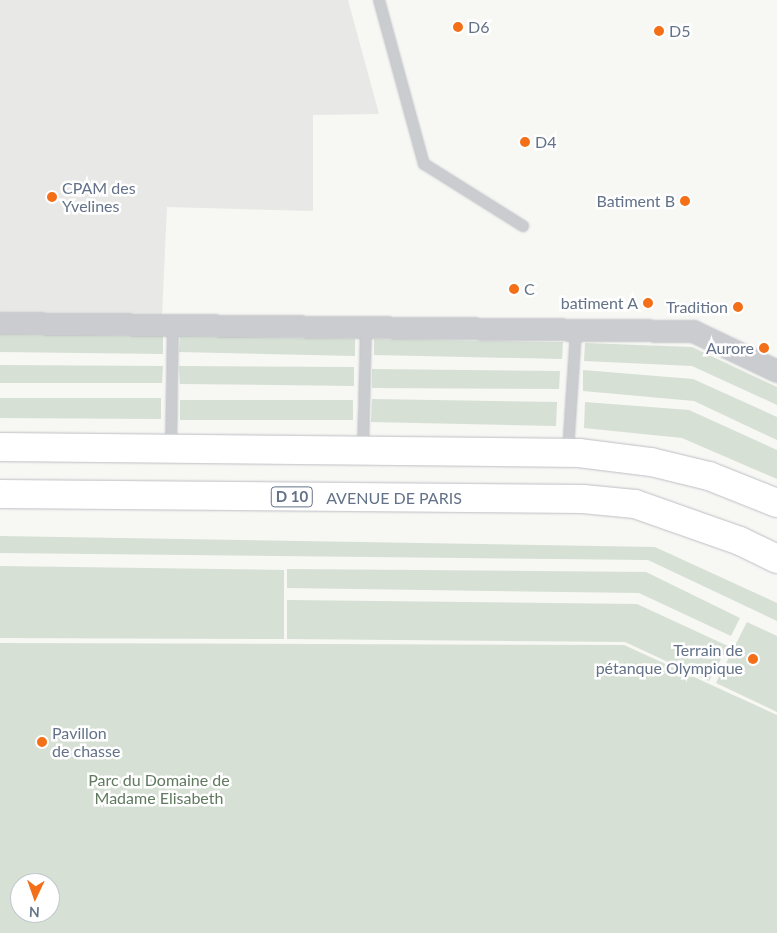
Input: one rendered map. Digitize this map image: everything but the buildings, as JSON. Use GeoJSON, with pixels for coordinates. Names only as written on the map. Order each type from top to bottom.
{"type":"FeatureCollection","features":[{"type":"Feature","properties":{"kind":"main road"},"geometry":{"type":"LineString","coordinates":[[0,447],[568,452],[651,462],[709,476],[777,503]]}},
{"type":"Feature","properties":{"kind":"main road","name":"AVENUE DE PARIS"},"geometry":{"type":"LineString","coordinates":[[0,494],[592,500],[635,504],[740,541],[777,559]]}},
{"type":"Feature","properties":{"kind":"street"},"geometry":{"type":"LineString","coordinates":[[0,322],[693,331],[777,371]]}},
{"type":"Feature","properties":{"kind":"lane"},"geometry":{"type":"LineString","coordinates":[[379,0],[424,164],[522,226]]}},
{"type":"Feature","properties":{"kind":"lane"},"geometry":{"type":"LineString","coordinates":[[171,448],[173,325]]}},
{"type":"Feature","properties":{"kind":"lane"},"geometry":{"type":"LineString","coordinates":[[363,450],[366,327]]}},
{"type":"Feature","properties":{"kind":"lane"},"geometry":{"type":"LineString","coordinates":[[568,452],[576,330]]}},
{"type":"Feature","properties":{"kind":"shaded area","name":"CPAM des Yvelines"},"geometry":{"type":"Polygon","coordinates":[[[0,0],[348,0],[379,114],[313,115],[313,211],[167,207],[162,316],[0,313],[0,0]]]}},
{"type":"Feature","properties":{"kind":"green space"},"geometry":{"type":"Polygon","coordinates":[[[0,334],[163,336],[163,354],[0,352],[0,334]]]}},
{"type":"Feature","properties":{"kind":"green space"},"geometry":{"type":"Polygon","coordinates":[[[180,336],[355,339],[355,356],[179,352],[180,336]]]}},
{"type":"Feature","properties":{"kind":"green space"},"geometry":{"type":"Polygon","coordinates":[[[374,339],[563,342],[562,359],[374,355],[374,339]]]}},
{"type":"Feature","properties":{"kind":"green space"},"geometry":{"type":"Polygon","coordinates":[[[585,343],[692,347],[777,387],[777,405],[692,366],[584,361],[585,343]]]}},
{"type":"Feature","properties":{"kind":"green space"},"geometry":{"type":"Polygon","coordinates":[[[0,365],[163,366],[162,383],[0,383],[0,365]]]}},
{"type":"Feature","properties":{"kind":"green space"},"geometry":{"type":"Polygon","coordinates":[[[179,366],[354,367],[354,386],[180,384],[179,366]]]}},
{"type":"Feature","properties":{"kind":"green space"},"geometry":{"type":"Polygon","coordinates":[[[372,369],[560,371],[559,389],[372,388],[372,369]]]}},
{"type":"Feature","properties":{"kind":"green space"},"geometry":{"type":"Polygon","coordinates":[[[583,370],[693,379],[777,417],[777,440],[694,401],[583,391],[583,370]]]}},
{"type":"Feature","properties":{"kind":"green space"},"geometry":{"type":"Polygon","coordinates":[[[0,398],[161,398],[161,419],[0,418],[0,398]]]}},
{"type":"Feature","properties":{"kind":"green space"},"geometry":{"type":"Polygon","coordinates":[[[372,399],[557,402],[556,426],[371,422],[372,399]]]}},
{"type":"Feature","properties":{"kind":"green space"},"geometry":{"type":"Polygon","coordinates":[[[180,400],[353,400],[353,420],[180,420],[180,400]]]}},
{"type":"Feature","properties":{"kind":"green space"},"geometry":{"type":"Polygon","coordinates":[[[585,402],[689,410],[777,450],[777,479],[682,438],[584,428],[585,402]]]}},
{"type":"Feature","properties":{"kind":"green space"},"geometry":{"type":"Polygon","coordinates":[[[0,536],[655,547],[777,603],[777,621],[648,560],[0,553],[0,536]]]}},
{"type":"Feature","properties":{"kind":"green space"},"geometry":{"type":"Polygon","coordinates":[[[0,566],[284,570],[284,639],[0,638],[0,566]]]}},
{"type":"Feature","properties":{"kind":"green space"},"geometry":{"type":"Polygon","coordinates":[[[287,569],[646,572],[740,618],[731,636],[639,593],[287,588],[287,569]]]}},
{"type":"Feature","properties":{"kind":"green space"},"geometry":{"type":"Polygon","coordinates":[[[287,600],[637,604],[728,646],[709,681],[625,642],[287,639],[287,600]]]}},
{"type":"Feature","properties":{"kind":"green space","name":"Terrain de pétanque Olympique"},"geometry":{"type":"Polygon","coordinates":[[[747,622],[777,636],[777,712],[716,683],[747,622]]]}},
{"type":"Feature","properties":{"kind":"green space","name":"Parc du Domaine de Madame Elisabeth"},"geometry":{"type":"Polygon","coordinates":[[[0,643],[624,645],[777,715],[777,933],[0,933],[0,643]]]}},
{"type":"Feature","properties":{"kind":"place","name":"D6"},"geometry":{"type":"Point","coordinates":[458,27]}},
{"type":"Feature","properties":{"kind":"place","name":"D5"},"geometry":{"type":"Point","coordinates":[659,31]}},
{"type":"Feature","properties":{"kind":"place","name":"D4"},"geometry":{"type":"Point","coordinates":[525,142]}},
{"type":"Feature","properties":{"kind":"place","name":"CPAM des Yvelines"},"geometry":{"type":"Point","coordinates":[52,197]}},
{"type":"Feature","properties":{"kind":"place","name":"Batiment B"},"geometry":{"type":"Point","coordinates":[685,201]}},
{"type":"Feature","properties":{"kind":"place","name":"C"},"geometry":{"type":"Point","coordinates":[514,289]}},
{"type":"Feature","properties":{"kind":"place","name":"batiment A"},"geometry":{"type":"Point","coordinates":[648,303]}},
{"type":"Feature","properties":{"kind":"place","name":"Tradition"},"geometry":{"type":"Point","coordinates":[738,307]}},
{"type":"Feature","properties":{"kind":"place","name":"Aurore"},"geometry":{"type":"Point","coordinates":[764,348]}},
{"type":"Feature","properties":{"kind":"place","name":"Terrain de pétanque Olympique"},"geometry":{"type":"Point","coordinates":[753,659]}},
{"type":"Feature","properties":{"kind":"place","name":"Pavillon de chasse"},"geometry":{"type":"Point","coordinates":[42,742]}}]}
